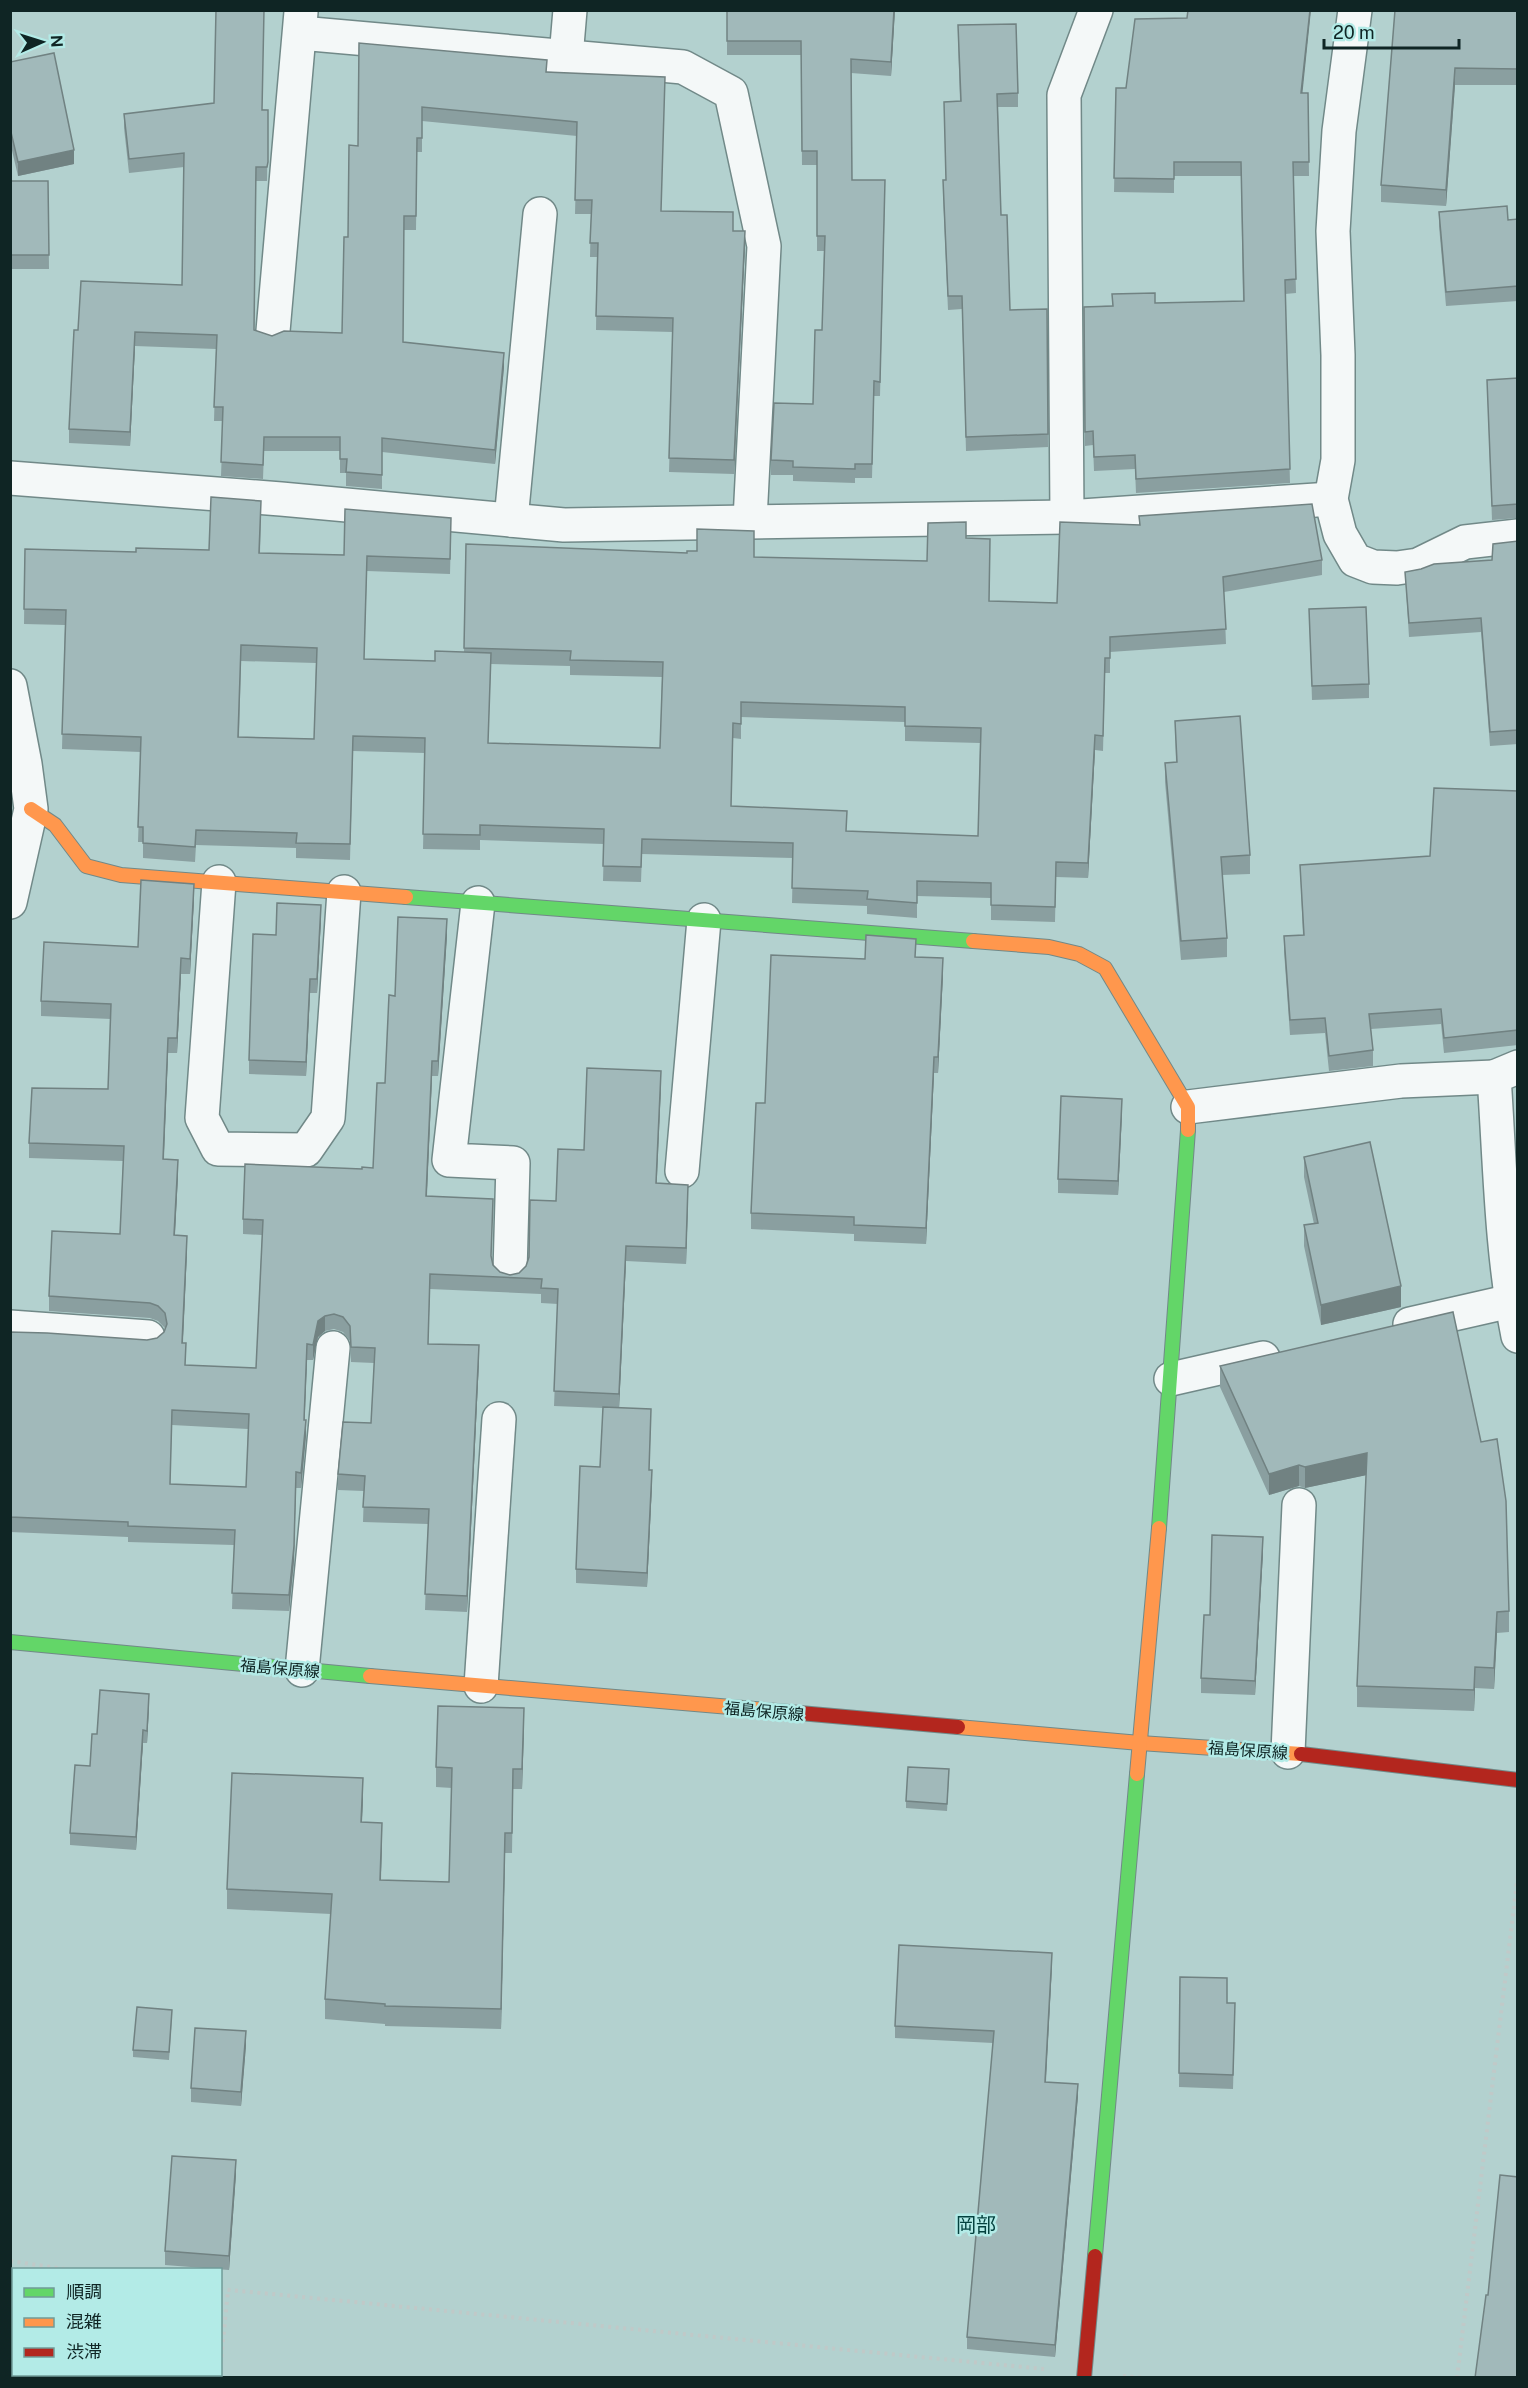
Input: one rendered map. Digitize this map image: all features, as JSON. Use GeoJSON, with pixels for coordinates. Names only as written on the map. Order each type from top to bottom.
{"type":"FeatureCollection","features":[{"type":"Feature","properties":{"kind":"street"},"geometry":{"type":"LineString","coordinates":[[566,57],[570,10]]}},
{"type":"Feature","properties":{"kind":"street"},"geometry":{"type":"LineString","coordinates":[[1067,517],[1064,95],[1096,10]]}},
{"type":"Feature","properties":{"kind":"street"},"geometry":{"type":"LineString","coordinates":[[1355,10],[1339,131],[1333,231],[1338,355],[1338,460],[1331,499],[1340,534],[1355,560],[1374,567],[1397,568],[1418,565],[1465,542],[1518,536]]}},
{"type":"Feature","properties":{"kind":"street"},"geometry":{"type":"LineString","coordinates":[[273,331],[301,22],[566,57],[683,67],[731,93],[764,246],[750,520]]}},
{"type":"Feature","properties":{"kind":"street"},"geometry":{"type":"LineString","coordinates":[[511,520],[540,214]]}},
{"type":"Feature","properties":{"kind":"street"},"geometry":{"type":"LineString","coordinates":[[10,478],[281,499],[564,525],[750,520],[1067,517],[1331,499]]}},
{"type":"Feature","properties":{"kind":"street"},"geometry":{"type":"LineString","coordinates":[[10,686],[18,763],[31,809],[10,902]]}},
{"type":"Feature","properties":{"kind":"street"},"geometry":{"type":"LineString","coordinates":[[31,809],[55,825],[86,866],[121,874],[1049,947],[1079,954],[1105,968],[1188,1107],[1188,1143],[1171,1379],[1084,2375]]}},
{"type":"Feature","properties":{"kind":"street"},"geometry":{"type":"LineString","coordinates":[[219,882],[202,1118],[218,1149],[306,1150],[328,1118],[344,892]]}},
{"type":"Feature","properties":{"kind":"street"},"geometry":{"type":"LineString","coordinates":[[478,903],[449,1160],[513,1163],[510,1272]]}},
{"type":"Feature","properties":{"kind":"street"},"geometry":{"type":"LineString","coordinates":[[682,1171],[704,920]]}},
{"type":"Feature","properties":{"kind":"street"},"geometry":{"type":"LineString","coordinates":[[1188,1107],[1401,1081],[1506,1072],[1512,1263],[1511,1301],[1518,1336]]}},
{"type":"Feature","properties":{"kind":"street"},"geometry":{"type":"LineString","coordinates":[[1386,1330],[1511,1301]]}},
{"type":"Feature","properties":{"kind":"street"},"geometry":{"type":"LineString","coordinates":[[10,1327],[148,1337]]}},
{"type":"Feature","properties":{"kind":"street"},"geometry":{"type":"LineString","coordinates":[[302,1670],[333,1348]]}},
{"type":"Feature","properties":{"kind":"street"},"geometry":{"type":"LineString","coordinates":[[1171,1379],[1295,1351]]}},
{"type":"Feature","properties":{"kind":"street"},"geometry":{"type":"LineString","coordinates":[[481,1686],[499,1419]]}},
{"type":"Feature","properties":{"kind":"street"},"geometry":{"type":"LineString","coordinates":[[1288,1752],[1299,1505]]}},
{"type":"Feature","properties":{"kind":"street","name":"福島保原線"},"geometry":{"type":"LineString","coordinates":[[10,1642],[481,1686],[1140,1743],[1288,1752],[1518,1780]]}},
{"type":"Feature","properties":{"kind":"path"},"geometry":{"type":"LineString","coordinates":[[1458,2378],[1518,1873]]}},
{"type":"Feature","properties":{"kind":"path"},"geometry":{"type":"LineString","coordinates":[[10,2261],[58,2268]]}},
{"type":"Feature","properties":{"kind":"path"},"geometry":{"type":"LineString","coordinates":[[222,2289],[1084,2375]]}},
{"type":"Feature","properties":{"kind":"path"},"geometry":{"type":"LineString","coordinates":[[222,2354],[228,2290]]}},
{"type":"Feature","properties":{"kind":"building"},"geometry":{"type":"Polygon","coordinates":[[[216,10],[264,10],[262,110],[268,110],[268,162],[267,167],[256,167],[254,330],[272,336],[284,331],[342,333],[344,237],[348,237],[349,145],[358,146],[359,43],[547,60],[546,72],[665,77],[661,211],[733,212],[733,231],[745,231],[734,460],[669,458],[673,318],[596,316],[598,243],[590,243],[592,200],[575,200],[577,122],[422,107],[422,138],[417,138],[416,216],[404,216],[403,342],[504,353],[495,450],[382,438],[382,475],[346,472],[347,459],[340,459],[340,437],[264,437],[263,465],[221,462],[223,407],[214,407],[217,335],[135,332],[130,432],[69,429],[74,330],[78,330],[81,281],[182,285],[184,153],[129,159],[124,114],[214,103],[216,10]]]}},
{"type":"Feature","properties":{"kind":"building"},"geometry":{"type":"Polygon","coordinates":[[[727,10],[894,10],[891,62],[851,59],[852,180],[885,180],[880,382],[874,381],[872,464],[855,464],[855,469],[793,467],[793,461],[771,460],[774,403],[813,404],[815,330],[822,330],[825,236],[817,236],[817,151],[802,151],[801,41],[727,41],[727,10]]]}},
{"type":"Feature","properties":{"kind":"building"},"geometry":{"type":"Polygon","coordinates":[[[1188,10],[1310,10],[1301,93],[1308,93],[1309,162],[1293,162],[1296,279],[1285,280],[1290,469],[1136,479],[1135,455],[1094,457],[1093,431],[1085,432],[1084,307],[1113,306],[1112,294],[1155,293],[1155,303],[1244,301],[1241,162],[1174,162],[1174,179],[1114,178],[1116,88],[1126,88],[1135,19],[1187,18],[1188,10]]]}},
{"type":"Feature","properties":{"kind":"building"},"geometry":{"type":"Polygon","coordinates":[[[1395,10],[1518,10],[1518,69],[1455,68],[1446,190],[1381,185],[1395,10]]]}},
{"type":"Feature","properties":{"kind":"building"},"geometry":{"type":"Polygon","coordinates":[[[1016,24],[1018,93],[997,94],[1001,215],[1007,215],[1010,310],[1047,309],[1048,434],[966,437],[962,296],[948,296],[943,180],[946,180],[944,102],[961,101],[958,25],[1016,24]]]}},
{"type":"Feature","properties":{"kind":"building"},"geometry":{"type":"Polygon","coordinates":[[[54,53],[74,150],[18,162],[10,128],[10,62],[54,53]]]}},
{"type":"Feature","properties":{"kind":"building"},"geometry":{"type":"Polygon","coordinates":[[[10,181],[48,181],[49,255],[10,255],[10,181]]]}},
{"type":"Feature","properties":{"kind":"building"},"geometry":{"type":"Polygon","coordinates":[[[1507,206],[1508,220],[1518,219],[1518,286],[1446,292],[1439,212],[1507,206]]]}},
{"type":"Feature","properties":{"kind":"building"},"geometry":{"type":"Polygon","coordinates":[[[1518,378],[1518,504],[1492,506],[1487,380],[1518,378]]]}},
{"type":"Feature","properties":{"kind":"building"},"geometry":{"type":"Polygon","coordinates":[[[211,497],[261,501],[259,553],[344,555],[345,509],[451,518],[450,559],[367,556],[364,659],[435,661],[435,651],[491,653],[488,743],[660,748],[663,662],[570,660],[571,651],[464,648],[466,544],[687,553],[687,551],[697,551],[697,529],[754,531],[754,557],[927,561],[928,523],[966,522],[966,538],[990,539],[989,601],[1057,603],[1060,522],[1140,525],[1139,516],[1312,504],[1322,560],[1223,577],[1226,629],[1110,637],[1110,658],[1105,658],[1103,736],[1095,735],[1088,863],[1056,862],[1055,907],[991,905],[991,883],[917,881],[917,903],[867,899],[868,891],[792,888],[793,843],[642,839],[641,867],[603,866],[604,829],[480,825],[480,835],[423,834],[425,738],[353,736],[350,844],[296,843],[297,833],[196,830],[195,847],[143,843],[143,827],[138,827],[141,737],[62,734],[66,610],[24,609],[25,549],[136,552],[136,548],[209,550],[211,497]],[[241,645],[238,737],[314,739],[317,648],[241,645]],[[741,702],[741,724],[733,723],[731,806],[847,811],[846,831],[978,836],[981,728],[905,726],[905,707],[741,702]]]}},
{"type":"Feature","properties":{"kind":"building"},"geometry":{"type":"Polygon","coordinates":[[[1518,541],[1518,730],[1490,732],[1481,618],[1409,623],[1405,572],[1434,564],[1492,560],[1493,544],[1518,541]]]}},
{"type":"Feature","properties":{"kind":"building"},"geometry":{"type":"Polygon","coordinates":[[[1366,607],[1369,684],[1312,686],[1309,609],[1366,607]]]}},
{"type":"Feature","properties":{"kind":"building"},"geometry":{"type":"Polygon","coordinates":[[[1240,716],[1250,855],[1221,857],[1227,938],[1181,941],[1165,763],[1177,762],[1175,721],[1240,716]]]}},
{"type":"Feature","properties":{"kind":"building"},"geometry":{"type":"Polygon","coordinates":[[[1434,788],[1518,791],[1518,1030],[1444,1038],[1441,1009],[1369,1014],[1373,1050],[1329,1056],[1325,1018],[1290,1020],[1284,936],[1304,935],[1300,865],[1430,856],[1434,788]]]}},
{"type":"Feature","properties":{"kind":"building"},"geometry":{"type":"Polygon","coordinates":[[[141,880],[194,884],[190,959],[181,958],[177,1038],[168,1038],[163,1159],[178,1160],[174,1235],[187,1236],[182,1343],[186,1343],[185,1365],[256,1368],[263,1220],[243,1219],[245,1164],[373,1168],[377,1083],[385,1083],[389,995],[395,996],[398,917],[447,919],[438,1061],[432,1061],[426,1196],[493,1199],[491,1256],[493,1265],[500,1272],[510,1275],[519,1273],[526,1266],[529,1257],[530,1200],[556,1201],[558,1149],[584,1150],[587,1068],[661,1071],[656,1183],[688,1185],[686,1248],[626,1246],[619,1394],[554,1391],[558,1289],[541,1288],[542,1279],[430,1274],[428,1344],[479,1345],[467,1596],[425,1594],[429,1509],[363,1507],[365,1476],[338,1474],[343,1422],[371,1423],[375,1348],[351,1347],[350,1326],[343,1317],[334,1314],[318,1321],[313,1345],[307,1344],[304,1420],[306,1420],[301,1473],[296,1472],[294,1546],[289,1595],[232,1593],[235,1530],[128,1526],[128,1522],[10,1517],[10,1332],[147,1340],[157,1338],[164,1332],[167,1324],[165,1313],[158,1306],[150,1303],[49,1296],[52,1231],[120,1234],[124,1146],[29,1143],[32,1088],[108,1089],[111,1004],[41,1001],[44,942],[138,947],[141,880]],[[172,1410],[170,1484],[246,1487],[249,1414],[172,1410]]]}},
{"type":"Feature","properties":{"kind":"building"},"geometry":{"type":"Polygon","coordinates":[[[277,903],[321,905],[317,979],[310,979],[306,1062],[249,1060],[253,934],[276,935],[277,903]]]}},
{"type":"Feature","properties":{"kind":"building"},"geometry":{"type":"Polygon","coordinates":[[[866,935],[916,939],[915,957],[943,958],[938,1057],[934,1057],[926,1228],[854,1225],[854,1217],[751,1213],[756,1103],[765,1103],[771,955],[865,959],[866,935]]]}},
{"type":"Feature","properties":{"kind":"building"},"geometry":{"type":"Polygon","coordinates":[[[1061,1096],[1122,1099],[1118,1181],[1058,1179],[1061,1096]]]}},
{"type":"Feature","properties":{"kind":"building"},"geometry":{"type":"Polygon","coordinates":[[[1370,1142],[1401,1286],[1321,1305],[1304,1225],[1318,1223],[1304,1157],[1370,1142]]]}},
{"type":"Feature","properties":{"kind":"building"},"geometry":{"type":"Polygon","coordinates":[[[1453,1312],[1481,1442],[1497,1439],[1506,1501],[1509,1611],[1497,1612],[1494,1668],[1475,1667],[1474,1690],[1357,1686],[1367,1453],[1305,1467],[1299,1465],[1269,1474],[1220,1366],[1453,1312]]]}},
{"type":"Feature","properties":{"kind":"building"},"geometry":{"type":"Polygon","coordinates":[[[603,1407],[651,1409],[649,1470],[652,1470],[647,1573],[576,1569],[580,1466],[600,1467],[603,1407]]]}},
{"type":"Feature","properties":{"kind":"building"},"geometry":{"type":"Polygon","coordinates":[[[1212,1535],[1263,1537],[1255,1681],[1201,1678],[1204,1615],[1210,1615],[1212,1535]]]}},
{"type":"Feature","properties":{"kind":"building"},"geometry":{"type":"Polygon","coordinates":[[[100,1690],[149,1694],[147,1731],[143,1730],[136,1837],[70,1833],[75,1765],[90,1766],[92,1734],[97,1734],[100,1690]]]}},
{"type":"Feature","properties":{"kind":"building"},"geometry":{"type":"Polygon","coordinates":[[[438,1706],[524,1708],[522,1769],[513,1769],[512,1833],[505,1833],[501,2009],[385,2006],[385,2004],[325,1999],[332,1894],[227,1889],[232,1773],[363,1778],[361,1822],[382,1823],[380,1880],[449,1882],[452,1768],[436,1767],[438,1706]]]}},
{"type":"Feature","properties":{"kind":"building"},"geometry":{"type":"Polygon","coordinates":[[[908,1767],[949,1769],[947,1804],[906,1801],[908,1767]]]}},
{"type":"Feature","properties":{"kind":"building"},"geometry":{"type":"Polygon","coordinates":[[[899,1945],[1052,1953],[1045,2082],[1078,2084],[1055,2345],[967,2337],[994,2031],[895,2026],[899,1945]]]}},
{"type":"Feature","properties":{"kind":"building"},"geometry":{"type":"Polygon","coordinates":[[[1180,1977],[1227,1978],[1227,2003],[1235,2003],[1233,2075],[1179,2073],[1180,1977]]]}},
{"type":"Feature","properties":{"kind":"building"},"geometry":{"type":"Polygon","coordinates":[[[137,2007],[172,2010],[169,2052],[133,2050],[137,2007]]]}},
{"type":"Feature","properties":{"kind":"building"},"geometry":{"type":"Polygon","coordinates":[[[195,2028],[246,2031],[241,2092],[191,2088],[195,2028]]]}},
{"type":"Feature","properties":{"kind":"building"},"geometry":{"type":"Polygon","coordinates":[[[172,2156],[236,2160],[229,2256],[165,2251],[172,2156]]]}},
{"type":"Feature","properties":{"kind":"building"},"geometry":{"type":"Polygon","coordinates":[[[1500,2175],[1518,2177],[1518,2378],[1475,2378],[1486,2295],[1488,2295],[1500,2175]]]}},
{"type":"Feature","properties":{"kind":"traffic: fast"},"geometry":{"type":"LineString","coordinates":[[406,897],[973,941]]}},
{"type":"Feature","properties":{"kind":"traffic: fast"},"geometry":{"type":"LineString","coordinates":[[1159,1528],[1188,1130]]}},
{"type":"Feature","properties":{"kind":"traffic: fast"},"geometry":{"type":"LineString","coordinates":[[10,1642],[370,1676]]}},
{"type":"Feature","properties":{"kind":"traffic: fast"},"geometry":{"type":"LineString","coordinates":[[1095,2256],[1137,1774]]}},
{"type":"Feature","properties":{"kind":"traffic: slow"},"geometry":{"type":"LineString","coordinates":[[31,809],[55,825],[86,866],[121,875],[406,897]]}},
{"type":"Feature","properties":{"kind":"traffic: slow"},"geometry":{"type":"LineString","coordinates":[[973,941],[1049,947],[1079,954],[1105,968],[1188,1107],[1188,1130]]}},
{"type":"Feature","properties":{"kind":"traffic: slow"},"geometry":{"type":"LineString","coordinates":[[1137,1774],[1159,1528]]}},
{"type":"Feature","properties":{"kind":"traffic: slow"},"geometry":{"type":"LineString","coordinates":[[370,1676],[777,1711]]}},
{"type":"Feature","properties":{"kind":"traffic: slow"},"geometry":{"type":"LineString","coordinates":[[958,1727],[1301,1754]]}},
{"type":"Feature","properties":{"kind":"traffic: jam"},"geometry":{"type":"LineString","coordinates":[[777,1711],[958,1727]]}},
{"type":"Feature","properties":{"kind":"traffic: jam"},"geometry":{"type":"LineString","coordinates":[[1301,1754],[1518,1780]]}},
{"type":"Feature","properties":{"kind":"traffic: jam"},"geometry":{"type":"LineString","coordinates":[[1084,2378],[1095,2256]]}},
{"type":"Feature","properties":{"kind":"district","name":"岡部"},"geometry":{"type":"Point","coordinates":[976,2225]}}]}
